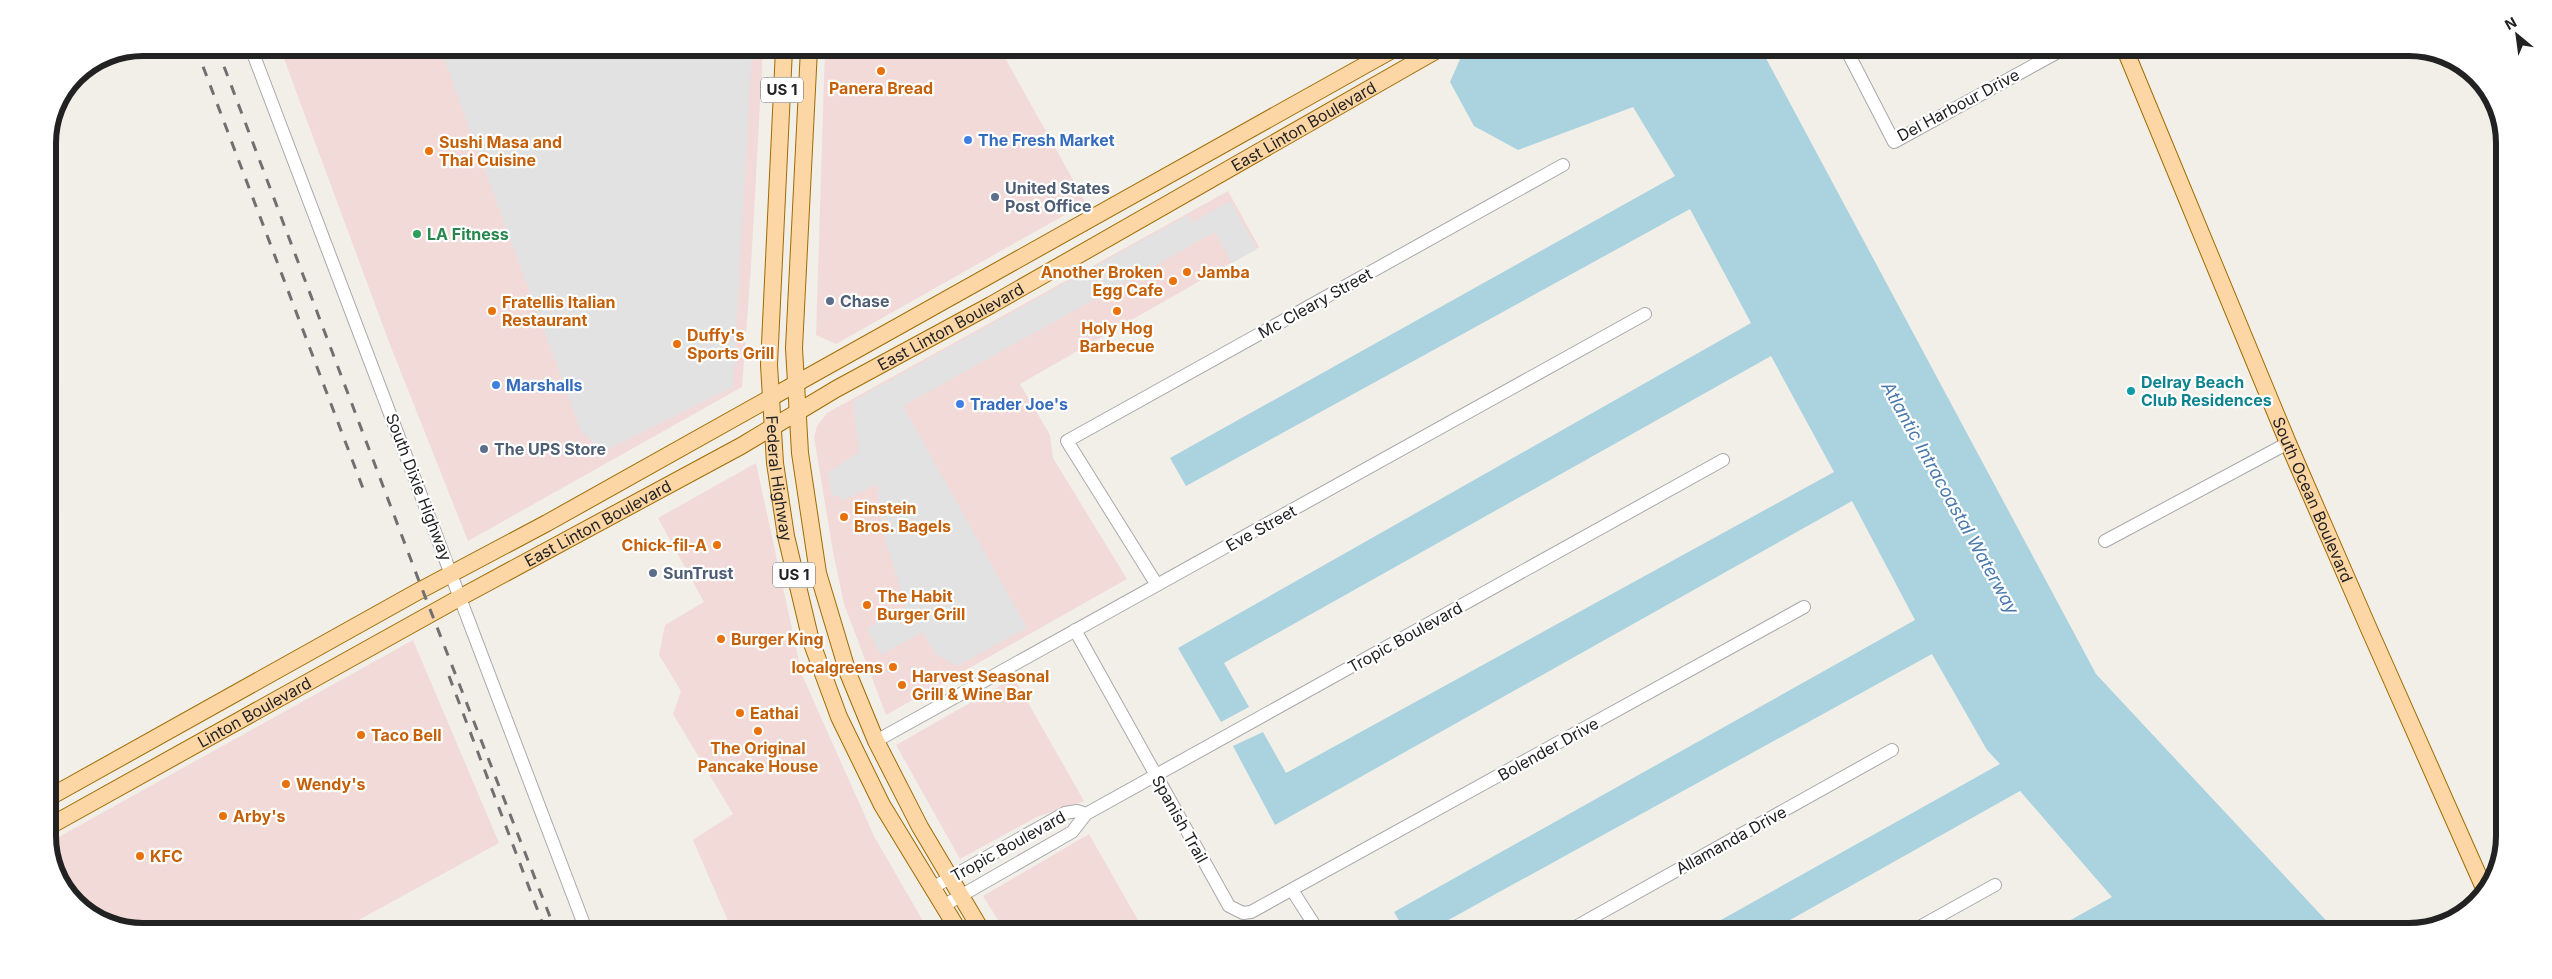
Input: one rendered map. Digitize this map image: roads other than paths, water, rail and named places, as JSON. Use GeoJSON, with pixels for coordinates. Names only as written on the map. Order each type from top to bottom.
{"type":"FeatureCollection","features":[{"type":"Feature","properties":{"kind":"main road","name":"Federal Highway"},"geometry":{"type":"LineString","coordinates":[[784,56],[769,328],[772,427],[786,536],[802,606],[824,678],[872,787],[954,923]]}},
{"type":"Feature","properties":{"kind":"main road","name":"Federal Highway"},"geometry":{"type":"LineString","coordinates":[[809,56],[794,348],[805,493],[818,573],[848,673],[876,742],[897,785],[977,923]]}},
{"type":"Feature","properties":{"kind":"main road","name":"East Linton Boulevard"},"geometry":{"type":"LineString","coordinates":[[452,574],[1381,56]]}},
{"type":"Feature","properties":{"kind":"main road","name":"East Linton Boulevard"},"geometry":{"type":"LineString","coordinates":[[460,597],[698,469],[1123,230],[1426,56]]}},
{"type":"Feature","properties":{"kind":"main road","name":"South Ocean Boulevard"},"geometry":{"type":"LineString","coordinates":[[2128,56],[2288,442],[2482,883]]}},
{"type":"Feature","properties":{"kind":"main road"},"geometry":{"type":"LineString","coordinates":[[1109,208],[1123,230]]}},
{"type":"Feature","properties":{"kind":"main road"},"geometry":{"type":"LineString","coordinates":[[590,526],[590,515],[600,493]]}},
{"type":"Feature","properties":{"kind":"main road","name":"Linton Boulevard"},"geometry":{"type":"LineString","coordinates":[[56,794],[452,574]]}},
{"type":"Feature","properties":{"kind":"main road","name":"Linton Boulevard"},"geometry":{"type":"LineString","coordinates":[[56,824],[460,597]]}},
{"type":"Feature","properties":{"kind":"main road"},"geometry":{"type":"LineString","coordinates":[[221,731],[226,716],[247,687]]}},
{"type":"Feature","properties":{"kind":"main road"},"geometry":{"type":"LineString","coordinates":[[192,747],[218,704]]}},
{"type":"Feature","properties":{"kind":"street","name":"South Dixie Highway"},"geometry":{"type":"LineString","coordinates":[[254,56],[583,923]]}},
{"type":"Feature","properties":{"kind":"street","name":"Del Harbour Drive"},"geometry":{"type":"LineString","coordinates":[[1850,56],[1894,142],[2051,56]]}},
{"type":"Feature","properties":{"kind":"street","name":"Mc Cleary Street"},"geometry":{"type":"LineString","coordinates":[[1157,585],[1067,441],[1563,165]]}},
{"type":"Feature","properties":{"kind":"street","name":"Eve Street"},"geometry":{"type":"LineString","coordinates":[[876,742],[1645,314]]}},
{"type":"Feature","properties":{"kind":"street"},"geometry":{"type":"LineString","coordinates":[[2105,541],[2288,442]]}},
{"type":"Feature","properties":{"kind":"street","name":"Tropic Boulevard"},"geometry":{"type":"LineString","coordinates":[[943,906],[1072,832],[1086,814],[1723,460]]}},
{"type":"Feature","properties":{"kind":"street","name":"Bolender Drive"},"geometry":{"type":"LineString","coordinates":[[1292,890],[1804,607]]}},
{"type":"Feature","properties":{"kind":"street","name":"Spanish Trail"},"geometry":{"type":"LineString","coordinates":[[1075,630],[1229,906],[1243,913],[1251,912],[1292,890]]}},
{"type":"Feature","properties":{"kind":"street","name":"Allamanda Drive"},"geometry":{"type":"LineString","coordinates":[[1583,923],[1892,750]]}},
{"type":"Feature","properties":{"kind":"street","name":"Tropic Boulevard"},"geometry":{"type":"LineString","coordinates":[[932,888],[1065,813],[1077,811],[1086,814]]}},
{"type":"Feature","properties":{"kind":"street"},"geometry":{"type":"LineString","coordinates":[[1927,923],[1995,885]]}},
{"type":"Feature","properties":{"kind":"street"},"geometry":{"type":"LineString","coordinates":[[1292,890],[1313,923]]}},
{"type":"Feature","properties":{"kind":"water","name":"Atlantic Intracoastal Waterway"},"geometry":{"type":"Polygon","coordinates":[[[1461,56],[1765,56],[2096,674],[2329,923],[2065,923],[2112,897],[2020,791],[1784,923],[1716,923],[2000,764],[1987,750],[1932,654],[1443,923],[1400,923],[1394,912],[1915,620],[1852,501],[1275,825],[1233,746],[1263,732],[1286,773],[1834,472],[1771,356],[1224,663],[1249,707],[1221,722],[1178,648],[1751,323],[1690,209],[1186,486],[1170,458],[1675,176],[1633,107],[1518,150],[1474,126],[1450,82],[1461,56]]]}},
{"type":"Feature","properties":{"kind":"railway"},"geometry":{"type":"LineString","coordinates":[[199,56],[364,491]]}},
{"type":"Feature","properties":{"kind":"railway"},"geometry":{"type":"LineString","coordinates":[[220,56],[419,581],[552,923]]}},
{"type":"Feature","properties":{"kind":"railway"},"geometry":{"type":"LineString","coordinates":[[449,676],[542,923]]}},
{"type":"Feature","properties":{"kind":"place","name":"Panera Bread"},"geometry":{"type":"Point","coordinates":[881,71]}},
{"type":"Feature","properties":{"kind":"place","name":"The Fresh Market"},"geometry":{"type":"Point","coordinates":[968,140]}},
{"type":"Feature","properties":{"kind":"place","name":"Sushi Masa and Thai Cuisine"},"geometry":{"type":"Point","coordinates":[429,151]}},
{"type":"Feature","properties":{"kind":"place","name":"United States Post Office"},"geometry":{"type":"Point","coordinates":[995,197]}},
{"type":"Feature","properties":{"kind":"place","name":"LA Fitness"},"geometry":{"type":"Point","coordinates":[417,234]}},
{"type":"Feature","properties":{"kind":"place","name":"Jamba"},"geometry":{"type":"Point","coordinates":[1187,272]}},
{"type":"Feature","properties":{"kind":"place","name":"Another Broken Egg Cafe"},"geometry":{"type":"Point","coordinates":[1173,281]}},
{"type":"Feature","properties":{"kind":"place","name":"Chase"},"geometry":{"type":"Point","coordinates":[830,301]}},
{"type":"Feature","properties":{"kind":"place","name":"Fratellis Italian Restaurant"},"geometry":{"type":"Point","coordinates":[492,311]}},
{"type":"Feature","properties":{"kind":"place","name":"Holy Hog Barbecue"},"geometry":{"type":"Point","coordinates":[1117,311]}},
{"type":"Feature","properties":{"kind":"place","name":"Duffy's Sports Grill"},"geometry":{"type":"Point","coordinates":[677,344]}},
{"type":"Feature","properties":{"kind":"place","name":"Marshalls"},"geometry":{"type":"Point","coordinates":[496,385]}},
{"type":"Feature","properties":{"kind":"place","name":"Delray Beach Club Residences"},"geometry":{"type":"Point","coordinates":[2131,391]}},
{"type":"Feature","properties":{"kind":"place","name":"Trader Joe's"},"geometry":{"type":"Point","coordinates":[960,404]}},
{"type":"Feature","properties":{"kind":"place","name":"The UPS Store"},"geometry":{"type":"Point","coordinates":[484,449]}},
{"type":"Feature","properties":{"kind":"place","name":"Einstein Bros. Bagels"},"geometry":{"type":"Point","coordinates":[844,517]}},
{"type":"Feature","properties":{"kind":"place","name":"Chick-fil-A"},"geometry":{"type":"Point","coordinates":[717,545]}},
{"type":"Feature","properties":{"kind":"place","name":"SunTrust"},"geometry":{"type":"Point","coordinates":[653,573]}},
{"type":"Feature","properties":{"kind":"place","name":"The Habit Burger Grill"},"geometry":{"type":"Point","coordinates":[867,605]}},
{"type":"Feature","properties":{"kind":"place","name":"Burger King"},"geometry":{"type":"Point","coordinates":[721,639]}},
{"type":"Feature","properties":{"kind":"place","name":"localgreens"},"geometry":{"type":"Point","coordinates":[893,667]}},
{"type":"Feature","properties":{"kind":"place","name":"Harvest Seasonal Grill & Wine Bar"},"geometry":{"type":"Point","coordinates":[902,685]}},
{"type":"Feature","properties":{"kind":"place","name":"Eathai"},"geometry":{"type":"Point","coordinates":[740,713]}},
{"type":"Feature","properties":{"kind":"place","name":"The Original Pancake House"},"geometry":{"type":"Point","coordinates":[758,731]}},
{"type":"Feature","properties":{"kind":"place","name":"Taco Bell"},"geometry":{"type":"Point","coordinates":[361,735]}},
{"type":"Feature","properties":{"kind":"place","name":"Wendy's"},"geometry":{"type":"Point","coordinates":[286,784]}},
{"type":"Feature","properties":{"kind":"place","name":"Arby's"},"geometry":{"type":"Point","coordinates":[223,816]}},
{"type":"Feature","properties":{"kind":"place","name":"KFC"},"geometry":{"type":"Point","coordinates":[140,856]}}]}
